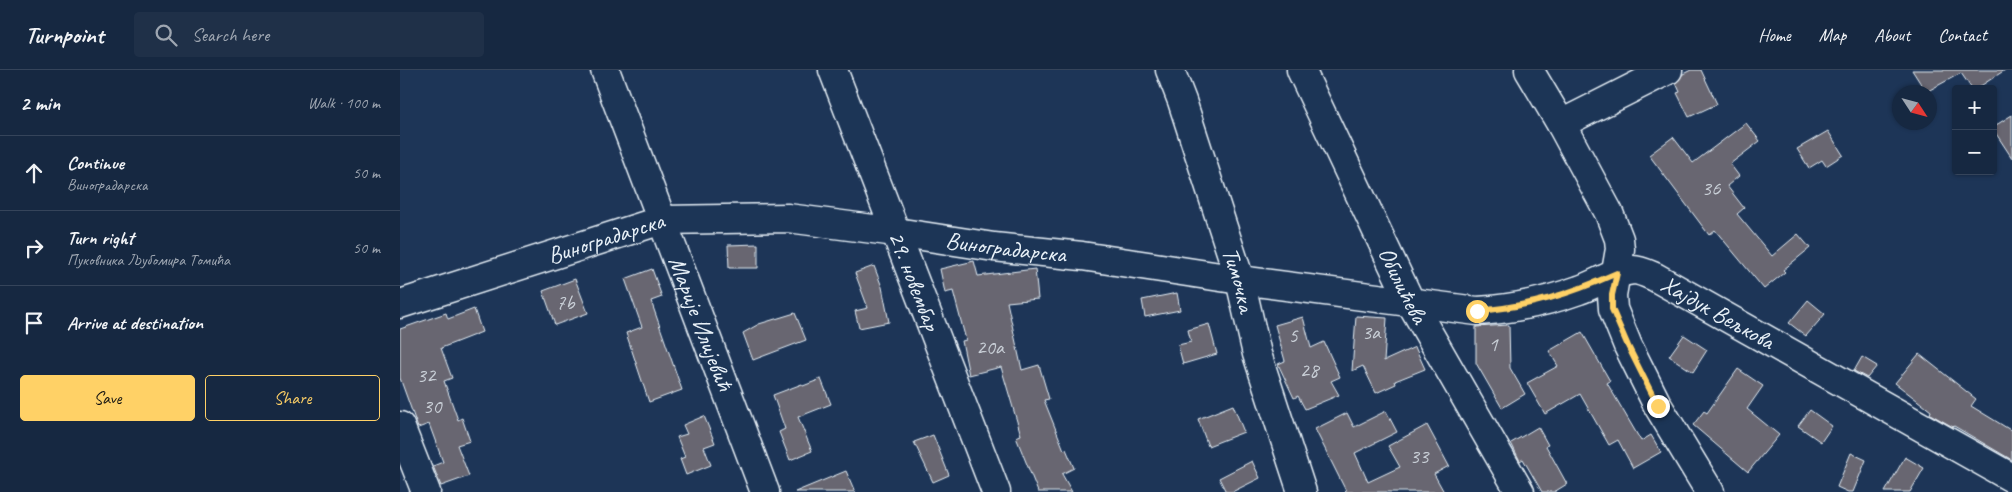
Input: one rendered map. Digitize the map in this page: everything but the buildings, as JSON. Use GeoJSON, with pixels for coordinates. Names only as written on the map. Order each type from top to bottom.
{"type":"FeatureCollection","features":[{"type":"Feature","properties":{"kind":"street","name":"Марије Илијевић"},"geometry":{"type":"LineString","coordinates":[[605,70],[765,492]]}},
{"type":"Feature","properties":{"kind":"street","name":"29. новембар"},"geometry":{"type":"LineString","coordinates":[[833,70],[996,492]]}},
{"type":"Feature","properties":{"kind":"street","name":"Тимочка"},"geometry":{"type":"LineString","coordinates":[[1170,70],[1182,101],[1240,280],[1257,354],[1302,492]]}},
{"type":"Feature","properties":{"kind":"street","name":"Обилићева"},"geometry":{"type":"LineString","coordinates":[[1301,70],[1410,301],[1520,492]]}},
{"type":"Feature","properties":{"kind":"street"},"geometry":{"type":"LineString","coordinates":[[1529,70],[1561,124],[1609,213],[1615,228],[1620,249],[1612,295],[1612,309],[1658,406],[1710,492]]}},
{"type":"Feature","properties":{"kind":"street"},"geometry":{"type":"LineString","coordinates":[[1561,124],[1668,70]]}},
{"type":"Feature","properties":{"kind":"street","name":"Виноградарска"},"geometry":{"type":"LineString","coordinates":[[400,304],[662,220],[788,218],[994,247],[1082,256],[1240,280],[1477,311],[1510,309],[1579,290],[1617,273]]}},
{"type":"Feature","properties":{"kind":"street","name":"Хајдук Вељкова"},"geometry":{"type":"LineString","coordinates":[[1617,273],[1635,270],[1654,276],[2012,478]]}},
{"type":"Feature","properties":{"kind":"street"},"geometry":{"type":"LineString","coordinates":[[400,426],[426,492]]}},
{"type":"Feature","properties":{"kind":"route"},"geometry":{"type":"LineString","coordinates":[[1477,311],[1510,309],[1542,301],[1579,290],[1617,273],[1612,295],[1612,309],[1658,406]]}}]}
